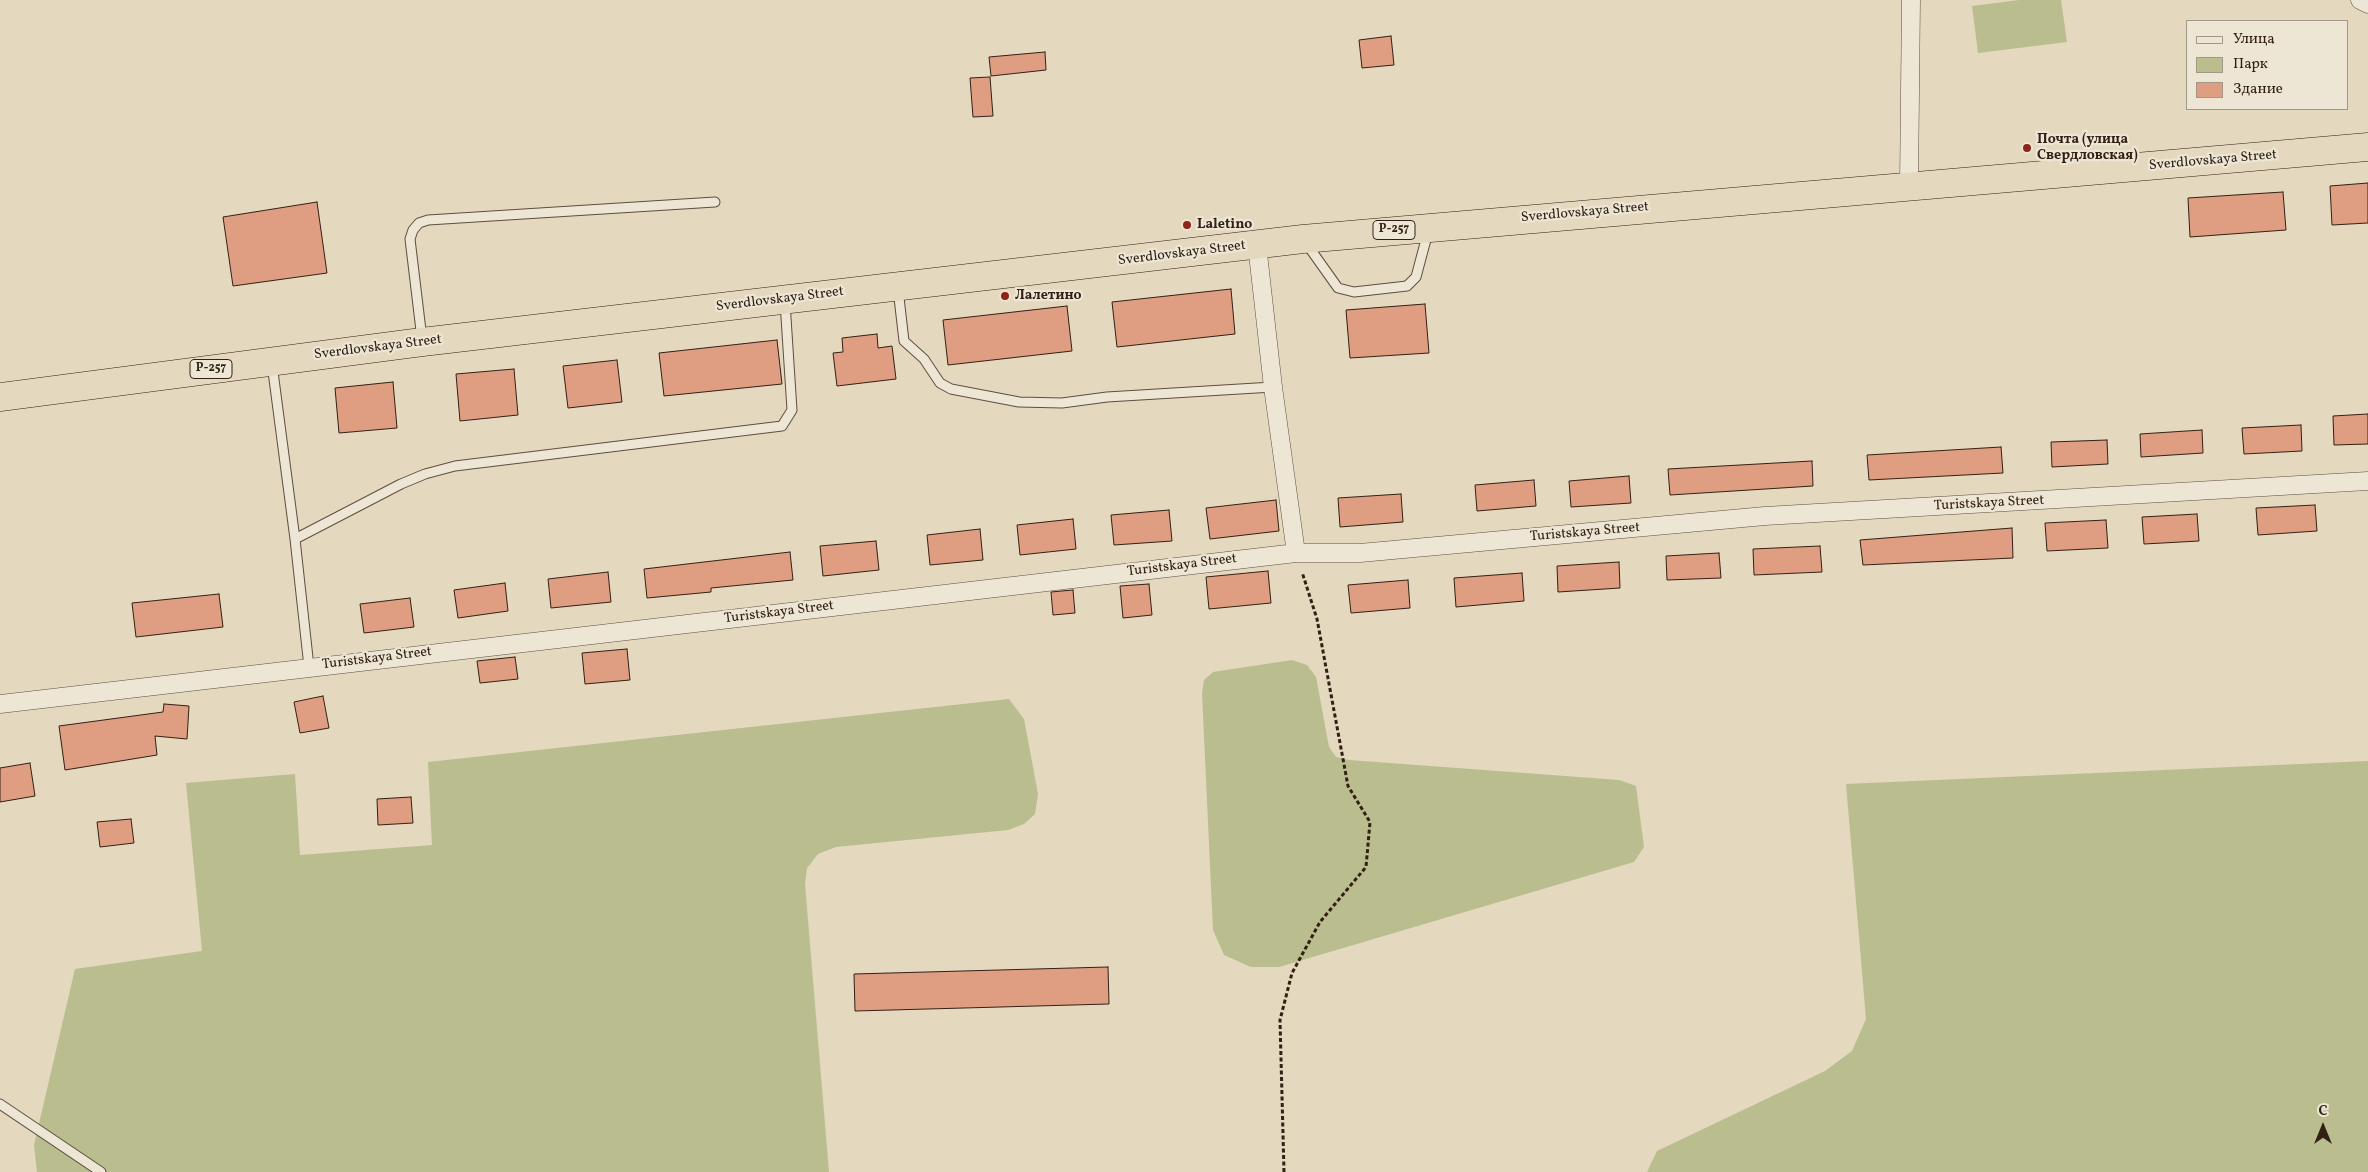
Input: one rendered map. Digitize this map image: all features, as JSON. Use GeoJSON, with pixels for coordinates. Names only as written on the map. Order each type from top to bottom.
{"type":"FeatureCollection","features":[{"type":"Feature","properties":{"kind":"highway","name":"Sverdlovskaya Street"},"geometry":{"type":"LineString","coordinates":[[0,397],[422,342],[1303,239],[1430,226],[1909,185],[2368,148]]}},
{"type":"Feature","properties":{"kind":"street"},"geometry":{"type":"LineString","coordinates":[[1909,185],[1911,0]]}},
{"type":"Feature","properties":{"kind":"street"},"geometry":{"type":"LineString","coordinates":[[2360,0],[2368,4]]}},
{"type":"Feature","properties":{"kind":"street"},"geometry":{"type":"LineString","coordinates":[[1257,245],[1273,386],[1296,553]]}},
{"type":"Feature","properties":{"kind":"street","name":"Turistskaya Street"},"geometry":{"type":"LineString","coordinates":[[0,704],[1296,553],[1360,553],[1765,516],[2368,481]]}},
{"type":"Feature","properties":{"kind":"lane"},"geometry":{"type":"LineString","coordinates":[[422,342],[410,239],[413,230],[419,224],[428,220],[715,202]]}},
{"type":"Feature","properties":{"kind":"lane"},"geometry":{"type":"LineString","coordinates":[[1303,239],[1338,288],[1354,292],[1407,286],[1416,277],[1430,226]]}},
{"type":"Feature","properties":{"kind":"lane"},"geometry":{"type":"LineString","coordinates":[[897,286],[904,340],[924,359],[940,383],[951,389],[1019,402],[1062,403],[1107,397],[1273,386]]}},
{"type":"Feature","properties":{"kind":"lane"},"geometry":{"type":"LineString","coordinates":[[296,539],[401,484],[425,474],[455,466],[782,426],[792,410],[785,300]]}},
{"type":"Feature","properties":{"kind":"lane"},"geometry":{"type":"LineString","coordinates":[[271,361],[296,539],[309,667]]}},
{"type":"Feature","properties":{"kind":"lane"},"geometry":{"type":"LineString","coordinates":[[0,1104],[101,1172]]}},
{"type":"Feature","properties":{"kind":"path"},"geometry":{"type":"LineString","coordinates":[[1284,1172],[1280,1020],[1292,974],[1320,922],[1366,867],[1370,822],[1348,786],[1317,618],[1296,553]]}},
{"type":"Feature","properties":{"kind":"green space"},"geometry":{"type":"Polygon","coordinates":[[[2019,0],[2061,0],[2067,42],[1978,53],[1972,6],[2019,0]]]}},
{"type":"Feature","properties":{"kind":"green space"},"geometry":{"type":"Polygon","coordinates":[[[1292,660],[1307,665],[1316,677],[1329,747],[1336,757],[1349,760],[1619,780],[1636,786],[1644,847],[1634,862],[1279,967],[1251,967],[1224,955],[1213,930],[1202,693],[1204,680],[1213,672],[1292,660]]]}},
{"type":"Feature","properties":{"kind":"green space"},"geometry":{"type":"Polygon","coordinates":[[[1009,699],[1024,719],[1038,794],[1035,814],[1024,824],[1008,830],[836,847],[818,854],[807,868],[805,884],[829,1172],[37,1172],[34,1145],[75,969],[202,951],[186,783],[295,774],[300,855],[432,845],[428,762],[1009,699]]]}},
{"type":"Feature","properties":{"kind":"green space"},"geometry":{"type":"Polygon","coordinates":[[[2368,761],[2368,1172],[1647,1172],[1657,1151],[1825,1071],[1852,1051],[1866,1019],[1846,784],[2368,761]]]}},
{"type":"Feature","properties":{"kind":"building"},"geometry":{"type":"Polygon","coordinates":[[[1391,36],[1394,65],[1362,68],[1359,40],[1391,36]]]}},
{"type":"Feature","properties":{"kind":"building"},"geometry":{"type":"Polygon","coordinates":[[[1045,52],[1046,70],[991,76],[989,57],[1045,52]]]}},
{"type":"Feature","properties":{"kind":"building"},"geometry":{"type":"Polygon","coordinates":[[[990,77],[993,116],[973,117],[970,78],[990,77]]]}},
{"type":"Feature","properties":{"kind":"building"},"geometry":{"type":"Polygon","coordinates":[[[2368,183],[2368,223],[2332,225],[2330,186],[2368,183]]]}},
{"type":"Feature","properties":{"kind":"building"},"geometry":{"type":"Polygon","coordinates":[[[2283,192],[2286,230],[2190,237],[2188,198],[2283,192]]]}},
{"type":"Feature","properties":{"kind":"building"},"geometry":{"type":"Polygon","coordinates":[[[317,202],[327,273],[233,286],[223,217],[317,202]]]}},
{"type":"Feature","properties":{"kind":"building"},"geometry":{"type":"Polygon","coordinates":[[[1231,289],[1235,334],[1117,347],[1112,302],[1231,289]]]}},
{"type":"Feature","properties":{"kind":"building"},"geometry":{"type":"Polygon","coordinates":[[[1425,304],[1429,353],[1350,358],[1346,310],[1425,304]]]}},
{"type":"Feature","properties":{"kind":"building"},"geometry":{"type":"Polygon","coordinates":[[[1067,306],[1072,351],[948,365],[943,320],[1067,306]]]}},
{"type":"Feature","properties":{"kind":"building"},"geometry":{"type":"Polygon","coordinates":[[[877,334],[878,348],[892,346],[896,379],[837,386],[833,353],[843,352],[842,338],[877,334]]]}},
{"type":"Feature","properties":{"kind":"building"},"geometry":{"type":"Polygon","coordinates":[[[777,340],[782,384],[664,396],[659,353],[777,340]]]}},
{"type":"Feature","properties":{"kind":"building"},"geometry":{"type":"Polygon","coordinates":[[[617,360],[622,402],[568,408],[563,366],[617,360]]]}},
{"type":"Feature","properties":{"kind":"building"},"geometry":{"type":"Polygon","coordinates":[[[514,369],[518,415],[460,421],[456,374],[514,369]]]}},
{"type":"Feature","properties":{"kind":"building"},"geometry":{"type":"Polygon","coordinates":[[[393,382],[397,428],[339,433],[335,388],[393,382]]]}},
{"type":"Feature","properties":{"kind":"building"},"geometry":{"type":"Polygon","coordinates":[[[2368,414],[2368,444],[2334,445],[2333,416],[2368,414]]]}},
{"type":"Feature","properties":{"kind":"building"},"geometry":{"type":"Polygon","coordinates":[[[2301,425],[2302,451],[2244,454],[2242,428],[2301,425]]]}},
{"type":"Feature","properties":{"kind":"building"},"geometry":{"type":"Polygon","coordinates":[[[2202,430],[2203,453],[2141,457],[2140,434],[2202,430]]]}},
{"type":"Feature","properties":{"kind":"building"},"geometry":{"type":"Polygon","coordinates":[[[2107,440],[2108,464],[2052,467],[2051,442],[2107,440]]]}},
{"type":"Feature","properties":{"kind":"building"},"geometry":{"type":"Polygon","coordinates":[[[2001,447],[2003,473],[1869,480],[1867,455],[2001,447]]]}},
{"type":"Feature","properties":{"kind":"building"},"geometry":{"type":"Polygon","coordinates":[[[1812,461],[1813,486],[1670,495],[1668,469],[1812,461]]]}},
{"type":"Feature","properties":{"kind":"building"},"geometry":{"type":"Polygon","coordinates":[[[1629,476],[1631,503],[1571,507],[1569,481],[1629,476]]]}},
{"type":"Feature","properties":{"kind":"building"},"geometry":{"type":"Polygon","coordinates":[[[1534,480],[1536,506],[1477,511],[1475,485],[1534,480]]]}},
{"type":"Feature","properties":{"kind":"building"},"geometry":{"type":"Polygon","coordinates":[[[1401,494],[1403,522],[1340,527],[1338,498],[1401,494]]]}},
{"type":"Feature","properties":{"kind":"building"},"geometry":{"type":"Polygon","coordinates":[[[1276,500],[1279,531],[1210,539],[1206,508],[1276,500]]]}},
{"type":"Feature","properties":{"kind":"building"},"geometry":{"type":"Polygon","coordinates":[[[2315,505],[2317,531],[2258,535],[2256,508],[2315,505]]]}},
{"type":"Feature","properties":{"kind":"building"},"geometry":{"type":"Polygon","coordinates":[[[1169,510],[1172,541],[1114,545],[1111,515],[1169,510]]]}},
{"type":"Feature","properties":{"kind":"building"},"geometry":{"type":"Polygon","coordinates":[[[2197,514],[2199,541],[2144,544],[2142,517],[2197,514]]]}},
{"type":"Feature","properties":{"kind":"building"},"geometry":{"type":"Polygon","coordinates":[[[1073,519],[1076,549],[1020,555],[1017,525],[1073,519]]]}},
{"type":"Feature","properties":{"kind":"building"},"geometry":{"type":"Polygon","coordinates":[[[2106,520],[2108,548],[2047,551],[2045,523],[2106,520]]]}},
{"type":"Feature","properties":{"kind":"building"},"geometry":{"type":"Polygon","coordinates":[[[2012,528],[2013,558],[1863,565],[1860,540],[2012,528]]]}},
{"type":"Feature","properties":{"kind":"building"},"geometry":{"type":"Polygon","coordinates":[[[980,529],[983,560],[930,565],[927,535],[980,529]]]}},
{"type":"Feature","properties":{"kind":"building"},"geometry":{"type":"Polygon","coordinates":[[[876,541],[879,570],[823,576],[820,546],[876,541]]]}},
{"type":"Feature","properties":{"kind":"building"},"geometry":{"type":"Polygon","coordinates":[[[1820,546],[1822,572],[1754,575],[1753,549],[1820,546]]]}},
{"type":"Feature","properties":{"kind":"building"},"geometry":{"type":"Polygon","coordinates":[[[790,552],[793,580],[711,588],[711,592],[647,598],[644,569],[790,552]]]}},
{"type":"Feature","properties":{"kind":"building"},"geometry":{"type":"Polygon","coordinates":[[[1719,553],[1721,578],[1667,580],[1666,556],[1719,553]]]}},
{"type":"Feature","properties":{"kind":"building"},"geometry":{"type":"Polygon","coordinates":[[[1619,562],[1620,588],[1558,592],[1557,566],[1619,562]]]}},
{"type":"Feature","properties":{"kind":"building"},"geometry":{"type":"Polygon","coordinates":[[[1268,571],[1271,603],[1209,609],[1206,577],[1268,571]]]}},
{"type":"Feature","properties":{"kind":"building"},"geometry":{"type":"Polygon","coordinates":[[[608,572],[611,602],[551,608],[548,579],[608,572]]]}},
{"type":"Feature","properties":{"kind":"building"},"geometry":{"type":"Polygon","coordinates":[[[1522,573],[1524,601],[1456,607],[1454,578],[1522,573]]]}},
{"type":"Feature","properties":{"kind":"building"},"geometry":{"type":"Polygon","coordinates":[[[1408,580],[1410,608],[1351,613],[1348,585],[1408,580]]]}},
{"type":"Feature","properties":{"kind":"building"},"geometry":{"type":"Polygon","coordinates":[[[505,583],[508,611],[458,618],[454,590],[505,583]]]}},
{"type":"Feature","properties":{"kind":"building"},"geometry":{"type":"Polygon","coordinates":[[[1149,584],[1152,615],[1123,618],[1120,586],[1149,584]]]}},
{"type":"Feature","properties":{"kind":"building"},"geometry":{"type":"Polygon","coordinates":[[[1073,590],[1075,613],[1053,615],[1051,592],[1073,590]]]}},
{"type":"Feature","properties":{"kind":"building"},"geometry":{"type":"Polygon","coordinates":[[[219,594],[223,627],[136,637],[132,603],[219,594]]]}},
{"type":"Feature","properties":{"kind":"building"},"geometry":{"type":"Polygon","coordinates":[[[410,598],[414,627],[364,633],[360,604],[410,598]]]}},
{"type":"Feature","properties":{"kind":"building"},"geometry":{"type":"Polygon","coordinates":[[[627,649],[630,680],[585,684],[582,653],[627,649]]]}},
{"type":"Feature","properties":{"kind":"building"},"geometry":{"type":"Polygon","coordinates":[[[515,657],[518,679],[480,683],[477,661],[515,657]]]}},
{"type":"Feature","properties":{"kind":"building"},"geometry":{"type":"Polygon","coordinates":[[[323,696],[329,728],[300,733],[294,702],[323,696]]]}},
{"type":"Feature","properties":{"kind":"building"},"geometry":{"type":"Polygon","coordinates":[[[164,704],[189,706],[187,739],[155,736],[157,755],[65,770],[59,726],[163,712],[164,704]]]}},
{"type":"Feature","properties":{"kind":"building"},"geometry":{"type":"Polygon","coordinates":[[[30,763],[35,796],[0,802],[0,768],[30,763]]]}},
{"type":"Feature","properties":{"kind":"building"},"geometry":{"type":"Polygon","coordinates":[[[411,797],[413,823],[378,825],[377,799],[411,797]]]}},
{"type":"Feature","properties":{"kind":"building"},"geometry":{"type":"Polygon","coordinates":[[[131,819],[134,843],[100,847],[97,822],[131,819]]]}},
{"type":"Feature","properties":{"kind":"building"},"geometry":{"type":"Polygon","coordinates":[[[1108,967],[1109,1004],[855,1011],[854,974],[1108,967]]]}},
{"type":"Feature","properties":{"kind":"place","name":"Почта (улица Свердловская)"},"geometry":{"type":"Point","coordinates":[2027,148]}},
{"type":"Feature","properties":{"kind":"place","name":"Laletino"},"geometry":{"type":"Point","coordinates":[1187,225]}},
{"type":"Feature","properties":{"kind":"place","name":"Лалетино"},"geometry":{"type":"Point","coordinates":[1005,296]}}]}
